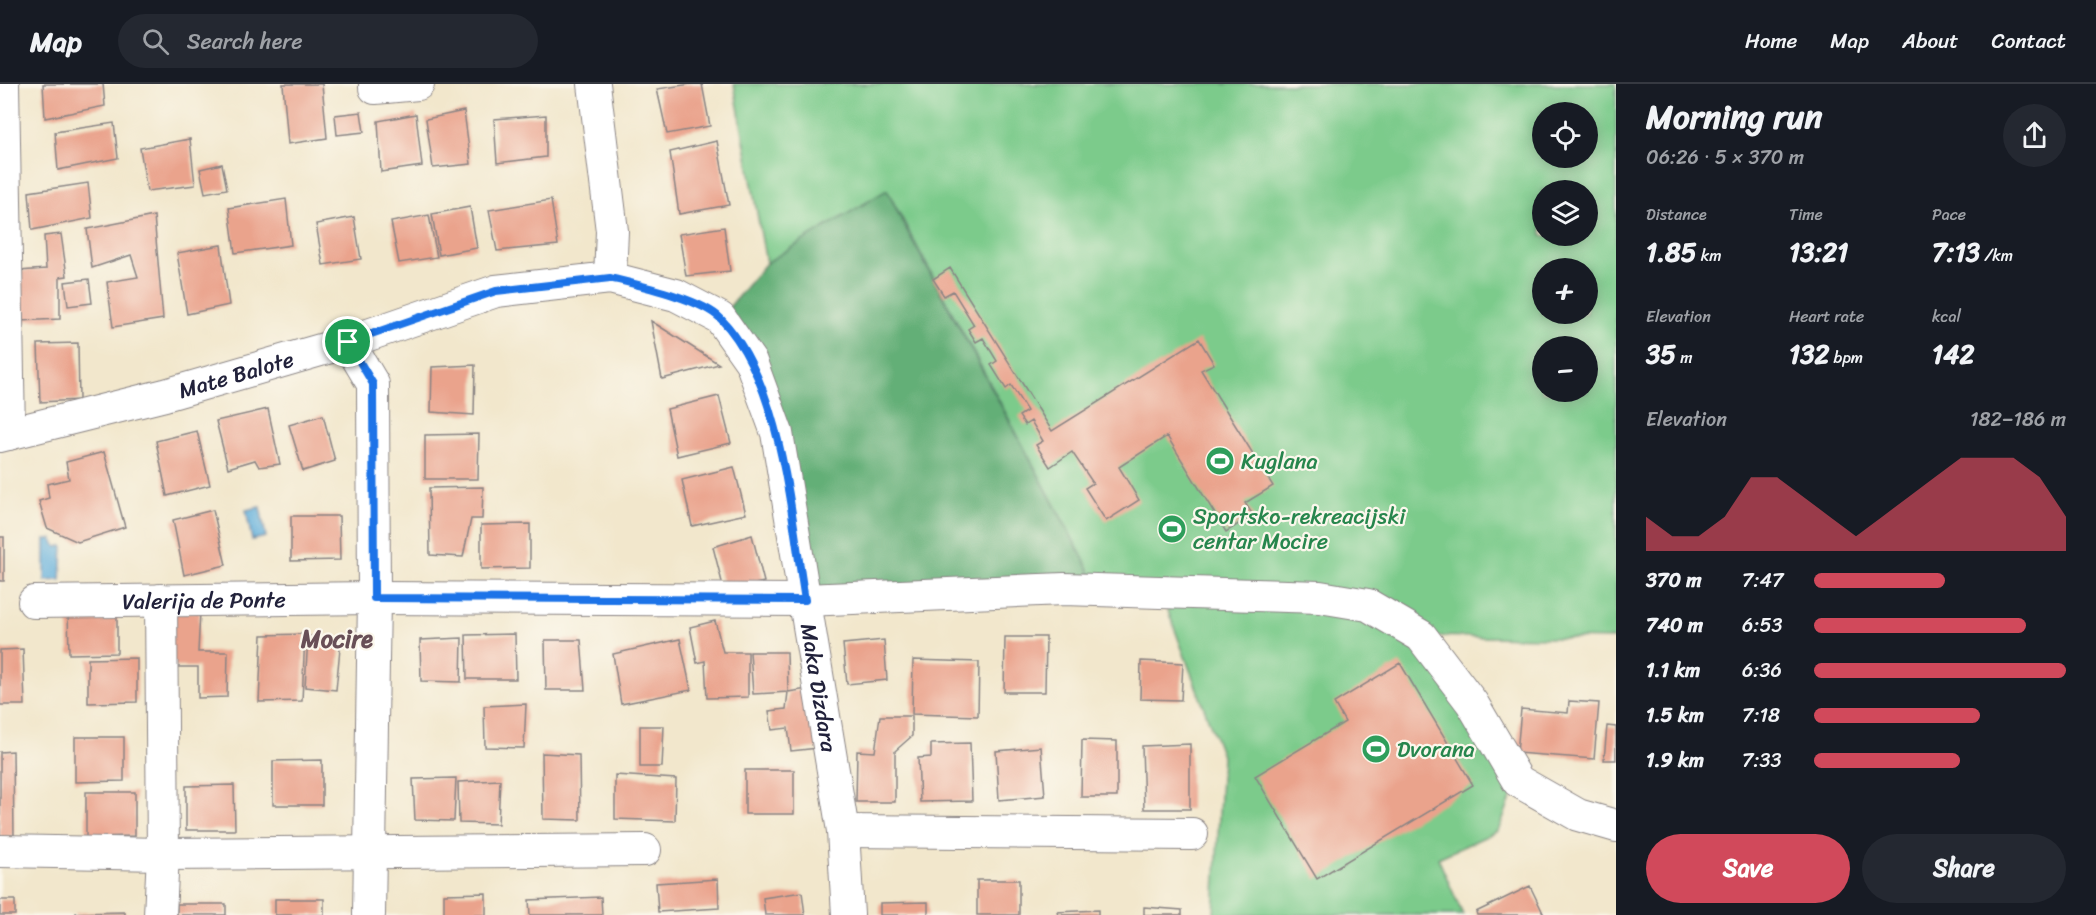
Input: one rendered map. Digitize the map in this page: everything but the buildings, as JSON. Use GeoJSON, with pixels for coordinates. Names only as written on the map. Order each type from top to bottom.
{"type":"FeatureCollection","features":[{"type":"Feature","properties":{"kind":"street"},"geometry":{"type":"LineString","coordinates":[[3,84],[5,435]]}},
{"type":"Feature","properties":{"kind":"street"},"geometry":{"type":"LineString","coordinates":[[375,84],[375,88],[418,84]]}},
{"type":"Feature","properties":{"kind":"street"},"geometry":{"type":"LineString","coordinates":[[594,84],[612,231],[610,278]]}},
{"type":"Feature","properties":{"kind":"street","name":"Mate Balote"},"geometry":{"type":"LineString","coordinates":[[5,435],[165,395],[348,342],[496,291],[610,278]]}},
{"type":"Feature","properties":{"kind":"street","name":"Maka Dizdara"},"geometry":{"type":"LineString","coordinates":[[610,278],[676,296],[720,318],[751,362],[777,432],[843,831],[848,915]]}},
{"type":"Feature","properties":{"kind":"street"},"geometry":{"type":"LineString","coordinates":[[348,342],[373,384],[374,598],[369,915]]}},
{"type":"Feature","properties":{"kind":"street","name":"Valerija de Ponte"},"geometry":{"type":"LineString","coordinates":[[34,602],[374,598],[805,600],[1064,589],[1320,597],[1368,605],[1421,636],[1472,703],[1518,781],[1578,815],[1616,826]]}},
{"type":"Feature","properties":{"kind":"street"},"geometry":{"type":"LineString","coordinates":[[160,915],[163,854],[161,600]]}},
{"type":"Feature","properties":{"kind":"street"},"geometry":{"type":"LineString","coordinates":[[843,831],[1192,834]]}},
{"type":"Feature","properties":{"kind":"street"},"geometry":{"type":"LineString","coordinates":[[0,851],[163,854],[645,850]]}},
{"type":"Feature","properties":{"kind":"green space"},"geometry":{"type":"Polygon","coordinates":[[[734,84],[1616,84],[1616,639],[1421,636],[1518,781],[1498,831],[1438,858],[1463,915],[1214,915],[1222,756],[1162,595],[1100,590],[887,190],[766,263],[734,84]]]}},
{"type":"Feature","properties":{"kind":"green space"},"geometry":{"type":"Polygon","coordinates":[[[887,190],[1100,590],[805,600],[777,433],[720,318],[766,263],[887,190]]]}},
{"type":"Feature","properties":{"kind":"water"},"geometry":{"type":"Polygon","coordinates":[[[260,507],[266,537],[252,540],[246,510],[260,507]]]}},
{"type":"Feature","properties":{"kind":"water"},"geometry":{"type":"Polygon","coordinates":[[[45,539],[52,539],[57,547],[63,546],[61,580],[45,581],[45,539]]]}},
{"type":"Feature","properties":{"kind":"place","name":"Kuglana"},"geometry":{"type":"Point","coordinates":[1220,461]}},
{"type":"Feature","properties":{"kind":"place","name":"Sportsko-rekreacijski centar Mocire"},"geometry":{"type":"Point","coordinates":[1172,529]}},
{"type":"Feature","properties":{"kind":"place","name":"Dvorana"},"geometry":{"type":"Point","coordinates":[1376,749]}},
{"type":"Feature","properties":{"kind":"district","name":"Mocire"},"geometry":{"type":"Point","coordinates":[337,639]}},
{"type":"Feature","properties":{"kind":"route"},"geometry":{"type":"LineString","coordinates":[[610,278],[676,296],[720,318],[751,362],[777,432],[805,600],[697,597],[374,598],[373,384],[348,342],[496,291],[610,278]]}}]}
